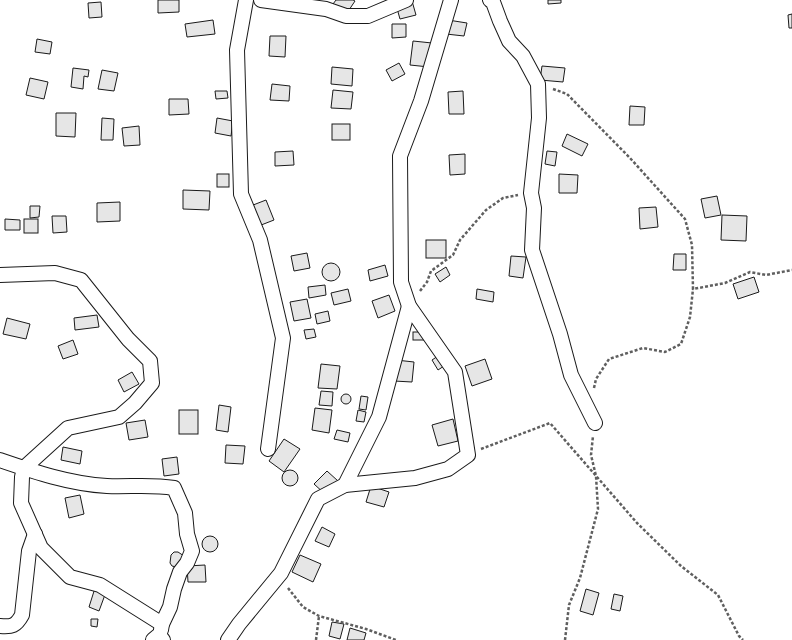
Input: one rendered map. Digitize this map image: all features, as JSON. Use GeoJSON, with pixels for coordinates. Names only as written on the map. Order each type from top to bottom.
{"type":"FeatureCollection","features":[{"type":"Feature","properties":{"kind":"street"},"geometry":{"type":"LineString","coordinates":[[246,0],[237,50],[241,194],[260,240],[283,338],[268,449]]}},
{"type":"Feature","properties":{"kind":"street"},"geometry":{"type":"LineString","coordinates":[[261,0],[326,10],[346,16],[368,16],[406,0]]}},
{"type":"Feature","properties":{"kind":"street"},"geometry":{"type":"LineString","coordinates":[[228,640],[239,624],[282,573],[318,499],[345,485],[416,478],[448,469],[468,455],[455,372],[409,306],[401,282],[400,156],[421,101],[451,0]]}},
{"type":"Feature","properties":{"kind":"street"},"geometry":{"type":"LineString","coordinates":[[490,0],[493,2],[509,41],[523,56],[538,84],[539,118],[531,193],[534,208],[532,250],[560,334],[571,375],[595,423]]}},
{"type":"Feature","properties":{"kind":"street"},"geometry":{"type":"LineString","coordinates":[[0,275],[55,273],[81,280],[128,339],[150,361],[152,383],[135,403],[119,417],[68,428],[24,468],[22,477],[21,503],[41,548],[70,577],[100,585],[160,634],[170,607],[180,572],[192,551],[185,513],[174,488],[158,485],[106,486],[54,478],[24,468],[0,460]]}},
{"type":"Feature","properties":{"kind":"street"},"geometry":{"type":"LineString","coordinates":[[345,485],[379,417],[409,306]]}},
{"type":"Feature","properties":{"kind":"street"},"geometry":{"type":"LineString","coordinates":[[0,626],[8,627],[18,623],[22,615],[29,551],[34,534]]}},
{"type":"Feature","properties":{"kind":"path"},"geometry":{"type":"LineString","coordinates":[[538,84],[567,94],[630,158],[685,219],[692,245],[693,289],[690,316],[681,344],[665,352],[643,348],[609,359],[596,379],[593,393]]}},
{"type":"Feature","properties":{"kind":"path"},"geometry":{"type":"LineString","coordinates":[[409,306],[427,282],[431,271],[453,255],[460,240],[486,210],[503,198],[531,193]]}},
{"type":"Feature","properties":{"kind":"path"},"geometry":{"type":"LineString","coordinates":[[693,289],[725,282],[750,272],[766,275],[792,270]]}},
{"type":"Feature","properties":{"kind":"path"},"geometry":{"type":"LineString","coordinates":[[468,455],[550,422],[637,524],[681,566],[718,595],[739,636],[743,640]]}},
{"type":"Feature","properties":{"kind":"path"},"geometry":{"type":"LineString","coordinates":[[565,640],[569,605],[580,578],[598,510],[596,476],[591,455],[595,423]]}},
{"type":"Feature","properties":{"kind":"path"},"geometry":{"type":"LineString","coordinates":[[282,573],[289,589],[303,606],[319,616],[366,629],[396,640]]}},
{"type":"Feature","properties":{"kind":"path"},"geometry":{"type":"LineString","coordinates":[[316,640],[319,616]]}},
{"type":"Feature","properties":{"kind":"building"},"geometry":{"type":"Polygon","coordinates":[[[158,0],[179,0],[179,12],[158,13],[158,0]]]}},
{"type":"Feature","properties":{"kind":"building"},"geometry":{"type":"Polygon","coordinates":[[[336,0],[355,1],[347,13],[333,4],[336,0]]]}},
{"type":"Feature","properties":{"kind":"building"},"geometry":{"type":"Polygon","coordinates":[[[548,0],[561,0],[561,3],[548,4],[548,0]]]}},
{"type":"Feature","properties":{"kind":"building"},"geometry":{"type":"Polygon","coordinates":[[[412,1],[416,15],[400,19],[396,5],[412,1]]]}},
{"type":"Feature","properties":{"kind":"building"},"geometry":{"type":"Polygon","coordinates":[[[101,2],[102,17],[89,18],[88,3],[101,2]]]}},
{"type":"Feature","properties":{"kind":"building"},"geometry":{"type":"Polygon","coordinates":[[[792,14],[792,28],[789,28],[788,15],[792,14]]]}},
{"type":"Feature","properties":{"kind":"building"},"geometry":{"type":"Polygon","coordinates":[[[213,20],[215,34],[187,37],[185,24],[213,20]]]}},
{"type":"Feature","properties":{"kind":"building"},"geometry":{"type":"Polygon","coordinates":[[[448,20],[467,23],[464,36],[446,34],[448,20]]]}},
{"type":"Feature","properties":{"kind":"building"},"geometry":{"type":"Polygon","coordinates":[[[392,24],[406,24],[406,37],[392,38],[392,24]]]}},
{"type":"Feature","properties":{"kind":"building"},"geometry":{"type":"Polygon","coordinates":[[[270,36],[286,36],[285,57],[269,56],[270,36]]]}},
{"type":"Feature","properties":{"kind":"building"},"geometry":{"type":"Polygon","coordinates":[[[37,39],[52,42],[50,54],[35,52],[37,39]]]}},
{"type":"Feature","properties":{"kind":"building"},"geometry":{"type":"Polygon","coordinates":[[[413,41],[432,43],[429,67],[410,65],[413,41]]]}},
{"type":"Feature","properties":{"kind":"building"},"geometry":{"type":"Polygon","coordinates":[[[399,63],[405,74],[392,81],[386,70],[399,63]]]}},
{"type":"Feature","properties":{"kind":"building"},"geometry":{"type":"Polygon","coordinates":[[[542,66],[565,68],[563,82],[540,80],[542,66]]]}},
{"type":"Feature","properties":{"kind":"building"},"geometry":{"type":"Polygon","coordinates":[[[332,67],[353,69],[352,86],[331,84],[332,67]]]}},
{"type":"Feature","properties":{"kind":"building"},"geometry":{"type":"Polygon","coordinates":[[[73,68],[89,70],[88,77],[84,76],[83,89],[71,87],[73,68]]]}},
{"type":"Feature","properties":{"kind":"building"},"geometry":{"type":"Polygon","coordinates":[[[102,70],[118,73],[114,91],[98,89],[102,70]]]}},
{"type":"Feature","properties":{"kind":"building"},"geometry":{"type":"Polygon","coordinates":[[[30,78],[48,82],[44,99],[26,95],[30,78]]]}},
{"type":"Feature","properties":{"kind":"building"},"geometry":{"type":"Polygon","coordinates":[[[272,84],[290,86],[289,101],[270,100],[272,84]]]}},
{"type":"Feature","properties":{"kind":"building"},"geometry":{"type":"Polygon","coordinates":[[[333,90],[353,92],[351,109],[331,108],[333,90]]]}},
{"type":"Feature","properties":{"kind":"building"},"geometry":{"type":"Polygon","coordinates":[[[215,91],[227,91],[228,98],[216,99],[215,91]]]}},
{"type":"Feature","properties":{"kind":"building"},"geometry":{"type":"Polygon","coordinates":[[[463,91],[464,114],[449,114],[448,92],[463,91]]]}},
{"type":"Feature","properties":{"kind":"building"},"geometry":{"type":"Polygon","coordinates":[[[169,99],[188,99],[189,114],[169,115],[169,99]]]}},
{"type":"Feature","properties":{"kind":"building"},"geometry":{"type":"Polygon","coordinates":[[[630,106],[645,107],[644,125],[629,125],[630,106]]]}},
{"type":"Feature","properties":{"kind":"building"},"geometry":{"type":"Polygon","coordinates":[[[56,113],[76,113],[75,137],[56,136],[56,113]]]}},
{"type":"Feature","properties":{"kind":"building"},"geometry":{"type":"Polygon","coordinates":[[[102,118],[114,119],[113,140],[101,140],[102,118]]]}},
{"type":"Feature","properties":{"kind":"building"},"geometry":{"type":"Polygon","coordinates":[[[217,118],[233,121],[231,136],[215,133],[217,118]]]}},
{"type":"Feature","properties":{"kind":"building"},"geometry":{"type":"Polygon","coordinates":[[[332,124],[350,124],[350,140],[332,140],[332,124]]]}},
{"type":"Feature","properties":{"kind":"building"},"geometry":{"type":"Polygon","coordinates":[[[139,126],[140,145],[124,146],[122,128],[139,126]]]}},
{"type":"Feature","properties":{"kind":"building"},"geometry":{"type":"Polygon","coordinates":[[[567,134],[588,144],[582,156],[562,146],[567,134]]]}},
{"type":"Feature","properties":{"kind":"building"},"geometry":{"type":"Polygon","coordinates":[[[293,151],[294,165],[275,166],[275,152],[293,151]]]}},
{"type":"Feature","properties":{"kind":"building"},"geometry":{"type":"Polygon","coordinates":[[[547,151],[557,152],[555,166],[545,164],[547,151]]]}},
{"type":"Feature","properties":{"kind":"building"},"geometry":{"type":"Polygon","coordinates":[[[465,154],[465,174],[450,175],[449,155],[465,154]]]}},
{"type":"Feature","properties":{"kind":"building"},"geometry":{"type":"Polygon","coordinates":[[[217,174],[229,174],[229,187],[217,187],[217,174]]]}},
{"type":"Feature","properties":{"kind":"building"},"geometry":{"type":"Polygon","coordinates":[[[559,174],[578,175],[577,193],[559,193],[559,174]]]}},
{"type":"Feature","properties":{"kind":"building"},"geometry":{"type":"Polygon","coordinates":[[[183,190],[210,191],[209,210],[183,209],[183,190]]]}},
{"type":"Feature","properties":{"kind":"building"},"geometry":{"type":"Polygon","coordinates":[[[717,196],[721,215],[705,218],[701,199],[717,196]]]}},
{"type":"Feature","properties":{"kind":"building"},"geometry":{"type":"Polygon","coordinates":[[[266,200],[274,220],[256,227],[248,207],[266,200]]]}},
{"type":"Feature","properties":{"kind":"building"},"geometry":{"type":"Polygon","coordinates":[[[120,202],[120,221],[97,222],[97,203],[120,202]]]}},
{"type":"Feature","properties":{"kind":"building"},"geometry":{"type":"Polygon","coordinates":[[[30,206],[40,206],[39,217],[30,218],[30,206]]]}},
{"type":"Feature","properties":{"kind":"building"},"geometry":{"type":"Polygon","coordinates":[[[656,207],[658,227],[640,229],[639,208],[656,207]]]}},
{"type":"Feature","properties":{"kind":"building"},"geometry":{"type":"Polygon","coordinates":[[[722,215],[747,216],[746,241],[721,240],[722,215]]]}},
{"type":"Feature","properties":{"kind":"building"},"geometry":{"type":"Polygon","coordinates":[[[52,216],[66,216],[67,232],[53,233],[52,216]]]}},
{"type":"Feature","properties":{"kind":"building"},"geometry":{"type":"Polygon","coordinates":[[[5,219],[20,220],[20,230],[5,230],[5,219]]]}},
{"type":"Feature","properties":{"kind":"building"},"geometry":{"type":"Polygon","coordinates":[[[24,219],[38,219],[38,233],[24,233],[24,219]]]}},
{"type":"Feature","properties":{"kind":"building"},"geometry":{"type":"Polygon","coordinates":[[[426,240],[446,240],[446,258],[426,258],[426,240]]]}},
{"type":"Feature","properties":{"kind":"building"},"geometry":{"type":"Polygon","coordinates":[[[307,253],[310,268],[294,271],[291,256],[307,253]]]}},
{"type":"Feature","properties":{"kind":"building"},"geometry":{"type":"Polygon","coordinates":[[[674,254],[686,254],[686,270],[673,270],[674,254]]]}},
{"type":"Feature","properties":{"kind":"building"},"geometry":{"type":"Polygon","coordinates":[[[511,256],[526,257],[523,278],[509,276],[511,256]]]}},
{"type":"Feature","properties":{"kind":"building"},"geometry":{"type":"Polygon","coordinates":[[[331,263],[337,266],[340,272],[337,278],[331,281],[325,278],[322,272],[325,266],[331,263]]]}},
{"type":"Feature","properties":{"kind":"building"},"geometry":{"type":"Polygon","coordinates":[[[385,265],[388,276],[370,281],[368,270],[385,265]]]}},
{"type":"Feature","properties":{"kind":"building"},"geometry":{"type":"Polygon","coordinates":[[[446,267],[450,275],[440,282],[435,274],[446,267]]]}},
{"type":"Feature","properties":{"kind":"building"},"geometry":{"type":"Polygon","coordinates":[[[754,277],[759,292],[738,299],[733,284],[754,277]]]}},
{"type":"Feature","properties":{"kind":"building"},"geometry":{"type":"Polygon","coordinates":[[[325,285],[326,295],[309,298],[308,287],[325,285]]]}},
{"type":"Feature","properties":{"kind":"building"},"geometry":{"type":"Polygon","coordinates":[[[348,289],[351,301],[334,305],[331,293],[348,289]]]}},
{"type":"Feature","properties":{"kind":"building"},"geometry":{"type":"Polygon","coordinates":[[[477,289],[494,292],[493,302],[476,299],[477,289]]]}},
{"type":"Feature","properties":{"kind":"building"},"geometry":{"type":"Polygon","coordinates":[[[389,295],[395,311],[378,318],[372,301],[389,295]]]}},
{"type":"Feature","properties":{"kind":"building"},"geometry":{"type":"Polygon","coordinates":[[[307,299],[311,318],[294,321],[290,302],[307,299]]]}},
{"type":"Feature","properties":{"kind":"building"},"geometry":{"type":"Polygon","coordinates":[[[328,311],[330,321],[317,324],[315,314],[328,311]]]}},
{"type":"Feature","properties":{"kind":"building"},"geometry":{"type":"Polygon","coordinates":[[[97,315],[99,327],[75,330],[74,318],[97,315]]]}},
{"type":"Feature","properties":{"kind":"building"},"geometry":{"type":"Polygon","coordinates":[[[7,318],[30,324],[26,339],[3,334],[7,318]]]}},
{"type":"Feature","properties":{"kind":"building"},"geometry":{"type":"Polygon","coordinates":[[[314,329],[316,337],[306,339],[304,330],[314,329]]]}},
{"type":"Feature","properties":{"kind":"building"},"geometry":{"type":"Polygon","coordinates":[[[413,332],[425,332],[425,340],[413,340],[413,332]]]}},
{"type":"Feature","properties":{"kind":"building"},"geometry":{"type":"Polygon","coordinates":[[[73,340],[78,354],[63,359],[58,346],[73,340]]]}},
{"type":"Feature","properties":{"kind":"building"},"geometry":{"type":"Polygon","coordinates":[[[441,354],[447,364],[438,370],[432,360],[441,354]]]}},
{"type":"Feature","properties":{"kind":"building"},"geometry":{"type":"Polygon","coordinates":[[[485,359],[492,379],[472,386],[465,366],[485,359]]]}},
{"type":"Feature","properties":{"kind":"building"},"geometry":{"type":"Polygon","coordinates":[[[396,360],[414,362],[412,382],[394,381],[396,360]]]}},
{"type":"Feature","properties":{"kind":"building"},"geometry":{"type":"Polygon","coordinates":[[[321,364],[340,366],[337,389],[318,388],[321,364]]]}},
{"type":"Feature","properties":{"kind":"building"},"geometry":{"type":"Polygon","coordinates":[[[132,372],[139,384],[124,392],[118,380],[132,372]]]}},
{"type":"Feature","properties":{"kind":"building"},"geometry":{"type":"Polygon","coordinates":[[[321,391],[333,392],[332,406],[319,405],[321,391]]]}},
{"type":"Feature","properties":{"kind":"building"},"geometry":{"type":"Polygon","coordinates":[[[344,394],[348,394],[350,395],[350,403],[344,404],[341,401],[341,397],[344,394]]]}},
{"type":"Feature","properties":{"kind":"building"},"geometry":{"type":"Polygon","coordinates":[[[361,396],[368,397],[366,410],[359,409],[361,396]]]}},
{"type":"Feature","properties":{"kind":"building"},"geometry":{"type":"Polygon","coordinates":[[[219,405],[231,407],[228,432],[216,430],[219,405]]]}},
{"type":"Feature","properties":{"kind":"building"},"geometry":{"type":"Polygon","coordinates":[[[315,408],[332,410],[329,433],[312,430],[315,408]]]}},
{"type":"Feature","properties":{"kind":"building"},"geometry":{"type":"Polygon","coordinates":[[[179,410],[198,410],[198,434],[179,434],[179,410]]]}},
{"type":"Feature","properties":{"kind":"building"},"geometry":{"type":"Polygon","coordinates":[[[358,410],[366,412],[364,422],[356,421],[358,410]]]}},
{"type":"Feature","properties":{"kind":"building"},"geometry":{"type":"Polygon","coordinates":[[[453,419],[458,441],[438,446],[432,425],[453,419]]]}},
{"type":"Feature","properties":{"kind":"building"},"geometry":{"type":"Polygon","coordinates":[[[145,420],[148,437],[129,440],[126,423],[145,420]]]}},
{"type":"Feature","properties":{"kind":"building"},"geometry":{"type":"Polygon","coordinates":[[[337,430],[350,433],[348,442],[334,439],[337,430]]]}},
{"type":"Feature","properties":{"kind":"building"},"geometry":{"type":"Polygon","coordinates":[[[284,439],[300,449],[284,472],[269,461],[284,439]]]}},
{"type":"Feature","properties":{"kind":"building"},"geometry":{"type":"Polygon","coordinates":[[[226,445],[245,446],[243,464],[225,463],[226,445]]]}},
{"type":"Feature","properties":{"kind":"building"},"geometry":{"type":"Polygon","coordinates":[[[63,447],[82,451],[80,464],[61,460],[63,447]]]}},
{"type":"Feature","properties":{"kind":"building"},"geometry":{"type":"Polygon","coordinates":[[[177,457],[179,474],[164,476],[162,459],[177,457]]]}},
{"type":"Feature","properties":{"kind":"building"},"geometry":{"type":"Polygon","coordinates":[[[290,470],[296,472],[298,478],[296,484],[290,486],[284,484],[282,478],[284,472],[290,470]]]}},
{"type":"Feature","properties":{"kind":"building"},"geometry":{"type":"Polygon","coordinates":[[[327,471],[338,481],[325,494],[314,484],[327,471]]]}},
{"type":"Feature","properties":{"kind":"building"},"geometry":{"type":"Polygon","coordinates":[[[371,486],[389,492],[384,507],[366,502],[371,486]]]}},
{"type":"Feature","properties":{"kind":"building"},"geometry":{"type":"Polygon","coordinates":[[[80,495],[84,514],[69,518],[65,498],[80,495]]]}},
{"type":"Feature","properties":{"kind":"building"},"geometry":{"type":"Polygon","coordinates":[[[322,527],[335,534],[329,547],[315,541],[322,527]]]}},
{"type":"Feature","properties":{"kind":"building"},"geometry":{"type":"Polygon","coordinates":[[[210,536],[217,541],[218,544],[213,551],[210,552],[203,547],[202,544],[207,537],[210,536]]]}},
{"type":"Feature","properties":{"kind":"building"},"geometry":{"type":"Polygon","coordinates":[[[174,552],[178,552],[184,556],[176,567],[172,566],[170,563],[171,555],[174,552]]]}},
{"type":"Feature","properties":{"kind":"building"},"geometry":{"type":"Polygon","coordinates":[[[300,555],[321,564],[313,582],[292,572],[300,555]]]}},
{"type":"Feature","properties":{"kind":"building"},"geometry":{"type":"Polygon","coordinates":[[[205,565],[206,582],[188,582],[187,566],[205,565]]]}},
{"type":"Feature","properties":{"kind":"building"},"geometry":{"type":"Polygon","coordinates":[[[95,588],[106,592],[99,611],[89,607],[95,588]]]}},
{"type":"Feature","properties":{"kind":"building"},"geometry":{"type":"Polygon","coordinates":[[[586,589],[599,593],[593,615],[580,611],[586,589]]]}},
{"type":"Feature","properties":{"kind":"building"},"geometry":{"type":"Polygon","coordinates":[[[614,594],[623,596],[620,611],[611,609],[614,594]]]}},
{"type":"Feature","properties":{"kind":"building"},"geometry":{"type":"Polygon","coordinates":[[[91,619],[98,619],[97,627],[91,626],[91,619]]]}},
{"type":"Feature","properties":{"kind":"building"},"geometry":{"type":"Polygon","coordinates":[[[332,622],[344,624],[340,639],[329,636],[332,622]]]}},
{"type":"Feature","properties":{"kind":"building"},"geometry":{"type":"Polygon","coordinates":[[[350,628],[366,633],[364,640],[347,640],[350,628]]]}}]}
